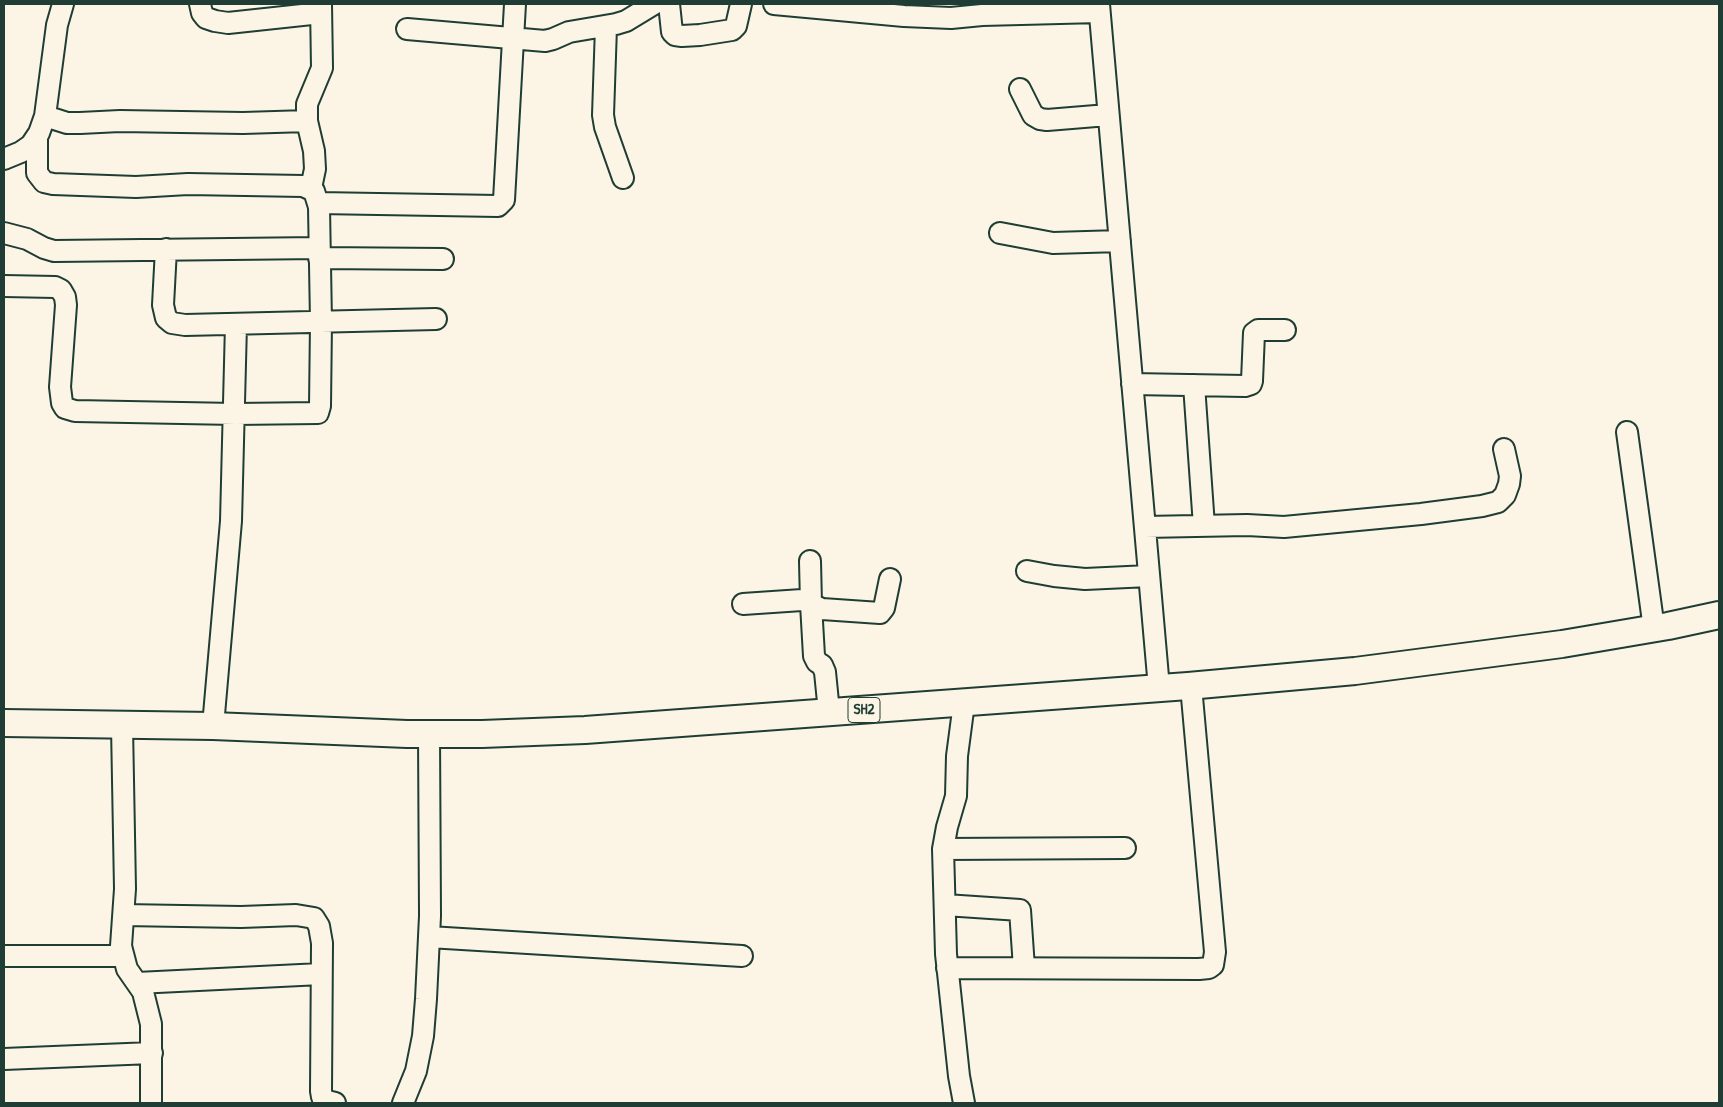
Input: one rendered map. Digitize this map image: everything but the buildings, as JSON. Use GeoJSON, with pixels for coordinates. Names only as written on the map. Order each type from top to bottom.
{"type":"FeatureCollection","features":[{"type":"Feature","properties":{"kind":"main road","name":"SH2"},"geometry":{"type":"LineString","coordinates":[[4,723],[213,726],[429,734],[585,730],[1190,686],[1392,666],[1562,644],[1654,629],[1719,614]]}},
{"type":"Feature","properties":{"kind":"street"},"geometry":{"type":"LineString","coordinates":[[4,159],[32,145],[45,116],[57,25],[63,4]]}},
{"type":"Feature","properties":{"kind":"street"},"geometry":{"type":"LineString","coordinates":[[4,286],[55,286],[61,290],[65,297],[60,387],[62,402],[65,408],[75,410],[235,414],[318,413],[320,406],[321,322],[319,253],[314,195],[314,151],[307,121],[307,104],[322,68],[321,8],[228,23],[206,18],[202,13],[200,4]]}},
{"type":"Feature","properties":{"kind":"street"},"geometry":{"type":"LineString","coordinates":[[36,139],[37,173],[44,182],[53,184],[303,186],[314,195],[498,206],[504,200],[515,4]]}},
{"type":"Feature","properties":{"kind":"street"},"geometry":{"type":"LineString","coordinates":[[407,28],[545,41],[569,32],[606,27],[626,20],[654,4]]}},
{"type":"Feature","properties":{"kind":"street"},"geometry":{"type":"LineString","coordinates":[[669,4],[672,32],[675,36],[682,36],[732,30],[736,26],[741,4]]}},
{"type":"Feature","properties":{"kind":"street"},"geometry":{"type":"LineString","coordinates":[[774,4],[904,16],[952,18],[1099,8],[1159,688]]}},
{"type":"Feature","properties":{"kind":"street"},"geometry":{"type":"LineString","coordinates":[[606,27],[603,115],[605,127],[623,178]]}},
{"type":"Feature","properties":{"kind":"street"},"geometry":{"type":"LineString","coordinates":[[1020,89],[1033,115],[1040,119],[1108,115]]}},
{"type":"Feature","properties":{"kind":"street"},"geometry":{"type":"LineString","coordinates":[[45,116],[67,123],[120,120],[243,123],[307,121]]}},
{"type":"Feature","properties":{"kind":"street"},"geometry":{"type":"LineString","coordinates":[[4,233],[27,239],[54,251],[166,249],[319,253],[443,259]]}},
{"type":"Feature","properties":{"kind":"street"},"geometry":{"type":"LineString","coordinates":[[1000,233],[1052,243],[1120,241]]}},
{"type":"Feature","properties":{"kind":"street"},"geometry":{"type":"LineString","coordinates":[[166,249],[163,304],[166,318],[172,323],[185,325],[436,319]]}},
{"type":"Feature","properties":{"kind":"street"},"geometry":{"type":"LineString","coordinates":[[213,726],[231,531],[236,324]]}},
{"type":"Feature","properties":{"kind":"street"},"geometry":{"type":"LineString","coordinates":[[1132,384],[1240,386],[1251,384],[1254,333],[1258,330],[1285,330]]}},
{"type":"Feature","properties":{"kind":"street"},"geometry":{"type":"LineString","coordinates":[[1194,385],[1204,526]]}},
{"type":"Feature","properties":{"kind":"street"},"geometry":{"type":"LineString","coordinates":[[1627,432],[1654,629]]}},
{"type":"Feature","properties":{"kind":"street"},"geometry":{"type":"LineString","coordinates":[[1145,527],[1284,527],[1421,514],[1482,506],[1498,502],[1505,495],[1510,476],[1504,449]]}},
{"type":"Feature","properties":{"kind":"street"},"geometry":{"type":"LineString","coordinates":[[810,561],[810,604],[814,656],[816,662],[822,666],[825,672],[830,712]]}},
{"type":"Feature","properties":{"kind":"street"},"geometry":{"type":"LineString","coordinates":[[1027,572],[1085,579],[1149,576]]}},
{"type":"Feature","properties":{"kind":"street"},"geometry":{"type":"LineString","coordinates":[[743,604],[802,600],[822,609],[880,612],[884,608],[890,579]]}},
{"type":"Feature","properties":{"kind":"street"},"geometry":{"type":"LineString","coordinates":[[947,968],[1199,969],[1209,968],[1213,965],[1215,952],[1190,686]]}},
{"type":"Feature","properties":{"kind":"street"},"geometry":{"type":"LineString","coordinates":[[964,703],[957,756],[956,796],[946,828],[943,849],[947,968],[959,1076],[964,1103]]}},
{"type":"Feature","properties":{"kind":"street"},"geometry":{"type":"LineString","coordinates":[[122,726],[124,915],[121,946],[122,956],[127,969],[143,992],[151,1024],[151,1103]]}},
{"type":"Feature","properties":{"kind":"street"},"geometry":{"type":"LineString","coordinates":[[403,1103],[416,1071],[423,1036],[429,937],[429,734]]}},
{"type":"Feature","properties":{"kind":"street"},"geometry":{"type":"LineString","coordinates":[[943,849],[1125,848]]}},
{"type":"Feature","properties":{"kind":"street"},"geometry":{"type":"LineString","coordinates":[[945,905],[1020,910],[1024,968]]}},
{"type":"Feature","properties":{"kind":"street"},"geometry":{"type":"LineString","coordinates":[[124,915],[308,916],[314,918],[321,934],[320,1090],[322,1097],[327,1101],[335,1103]]}},
{"type":"Feature","properties":{"kind":"street"},"geometry":{"type":"LineString","coordinates":[[429,937],[742,956]]}},
{"type":"Feature","properties":{"kind":"street"},"geometry":{"type":"LineString","coordinates":[[4,956],[122,956]]}},
{"type":"Feature","properties":{"kind":"street"},"geometry":{"type":"LineString","coordinates":[[137,983],[321,974]]}},
{"type":"Feature","properties":{"kind":"street"},"geometry":{"type":"LineString","coordinates":[[4,1059],[152,1053]]}}]}
